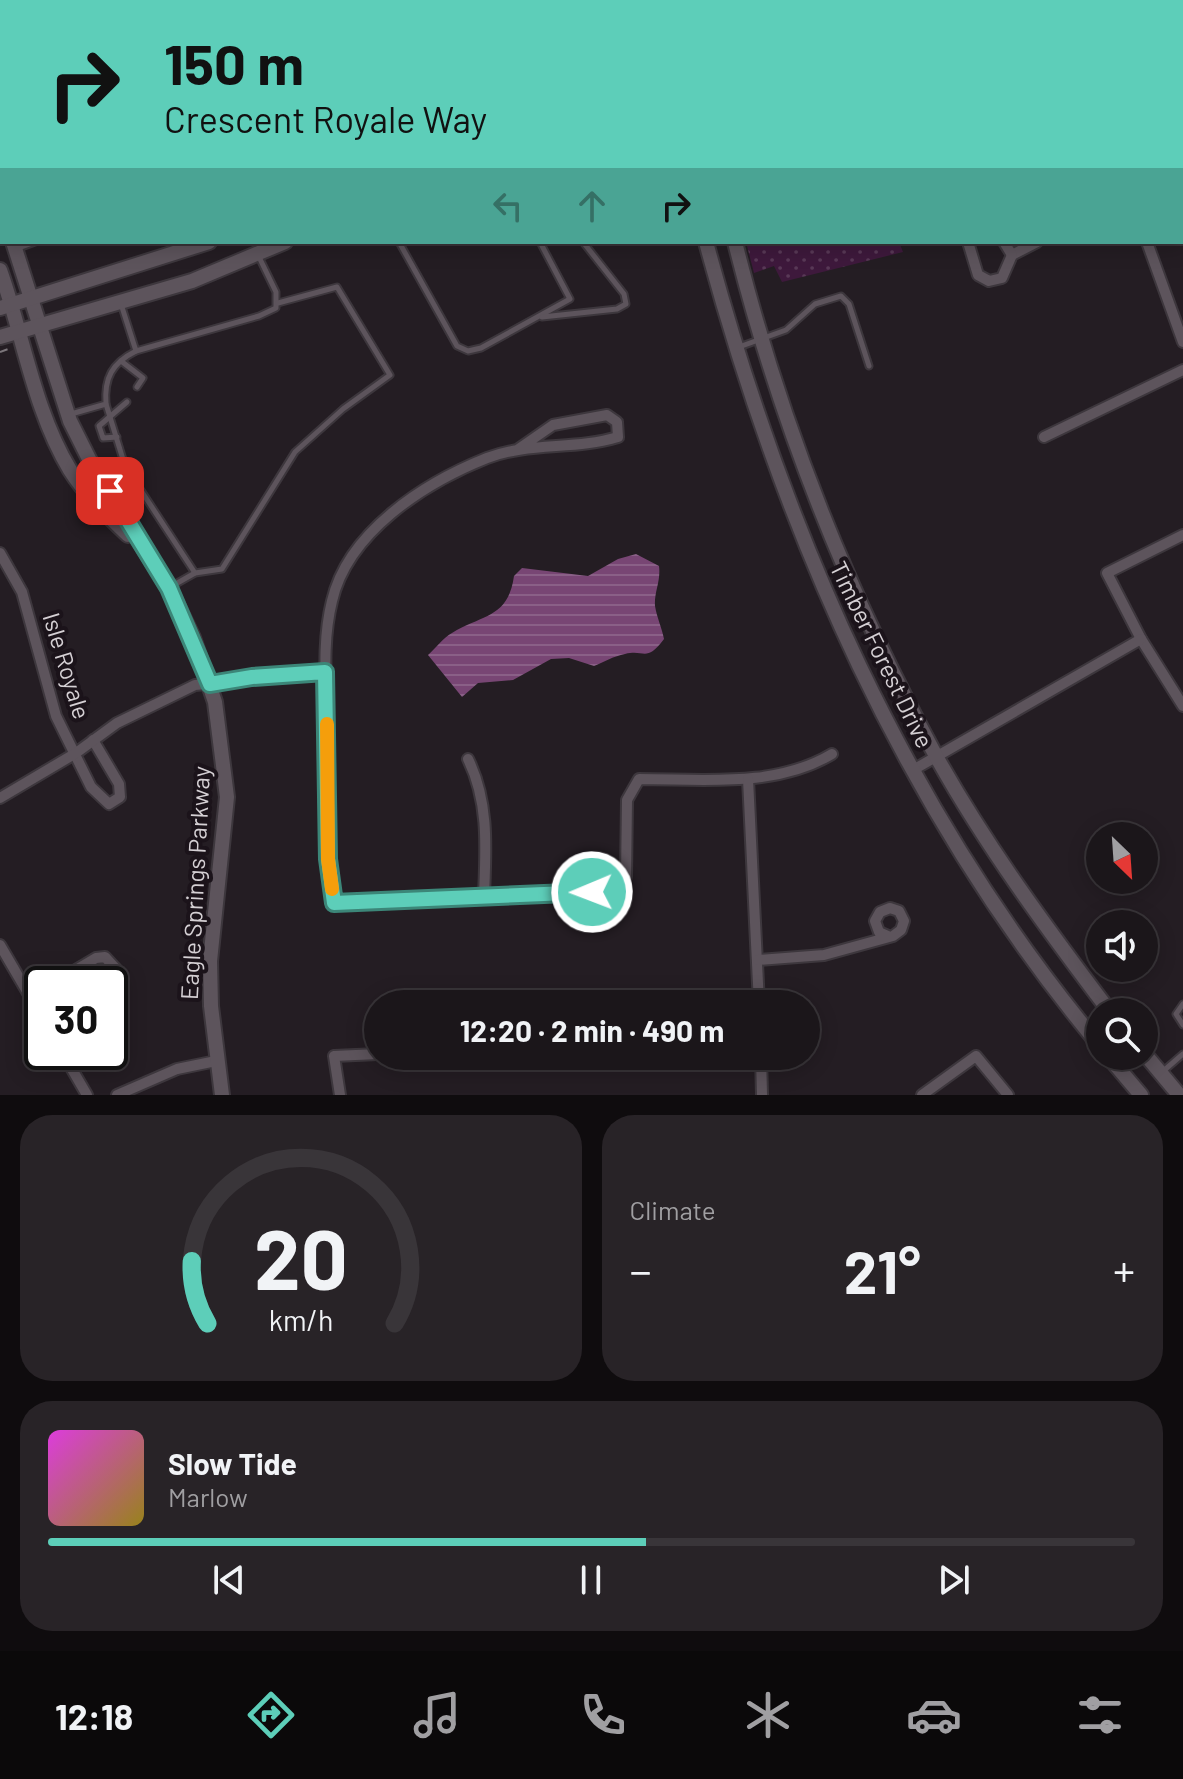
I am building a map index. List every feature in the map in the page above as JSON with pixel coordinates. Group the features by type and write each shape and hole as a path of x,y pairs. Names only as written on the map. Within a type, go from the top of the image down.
{"main road":[{"path":"6,306 203,244"},
{"path":"0,337 192,281 255,248 275,244"},
{"name":"Timber Forest Drive","path":"707,244 734,348 763,439 830,606 913,770 1001,910 1086,1027"},
{"name":"Timber Forest Drive","path":"736,244 761,341 790,430 857,594 936,756 1017,883 1100,998"},
{"name":"Eagle Springs Parkway","path":"14,246 68,416 96,473 169,588 210,684 220,728 227,797 210,961 216,1061 222,1095"},
{"name":"Eagle Springs Parkway","path":"0,270 6,306 21,330 43,406 70,470 108,516 141,548"},
{"path":"830,606 857,594"},
{"path":"1120,1070 1141,1095"},
{"path":"1158,1070 1179,1095"}],"street":[{"path":"969,244 982,279 1002,278 1012,255 1033,244"},
{"path":"1005,244 1012,255"},
{"path":"1148,244 1183,342"},
{"path":"1044,437 1183,370"},
{"path":"517,450 553,425 607,415 617,422 618,437 593,445 517,450 485,459 431,488 377,526 346,565 332,600 325,672 328,859 334,903 600,892 615,888 626,877 627,800 639,779 748,779 793,773 832,754"},
{"path":"1183,535 1107,573 1141,639 1183,706"},
{"name":"Isle Royale","path":"0,553 22,592 56,716 91,787 109,804 120,797 119,784 93,740"},
{"path":"913,770 1141,639"},
{"path":"0,798 76,753 117,723 182,691 252,677 325,672"},
{"path":"468,759 478,780 485,816 484,895"},
{"path":"748,779 759,990"},
{"path":"758,960 824,955 888,936"},
{"path":"0,945 24,987"},
{"path":"82,966 96,958 105,957 113,966"},
{"path":"340,1095 334,1056 364,1055"},
{"path":"922,1095 976,1056 1008,1095"},
{"path":"117,1095 177,1069 216,1061"},
{"path":"72,1070 87,1095"},
{"path":"761,1070 762,1095"}],"lane":[{"path":"400,244 457,346 468,351 481,348 570,299 541,244"},
{"path":"537,317 617,309 626,304 624,294 585,244"},
{"path":"255,248 278,303"},
{"path":"169,588 195,573 222,569 295,452 343,409 390,375 337,287 278,303 270,312 259,316 136,351 121,361 106,381 106,404 125,466 195,573"},
{"path":"734,348 786,330 815,304 841,296 849,304 869,366"},
{"path":"120,302 136,351"},
{"path":"121,361 143,378 137,387"},
{"path":"117,437 107,440 99,431 101,422 127,402"},
{"path":"68,416 106,404"},
{"path":"1183,1004 1176,1014 1183,1025"},
{"path":"1161,1074 1183,1054"}],"green space":[{"path":"747,244 900,244 903,252 782,282 774,266 754,273"}],"shaded area":[{"path":"636,554 659,566 655,606 664,639 649,653 621,655 594,666 569,658 551,659 513,680 478,683 462,697 428,655 449,635 500,607 511,590 514,576 522,568 588,576 618,559"}],"slow traffic":[{"path":"327,724 328,859 332,889"}],"route":[{"path":"110,491 141,548 169,588 193,638 210,684 252,677 325,672 328,867 334,903 592,892"}]}
